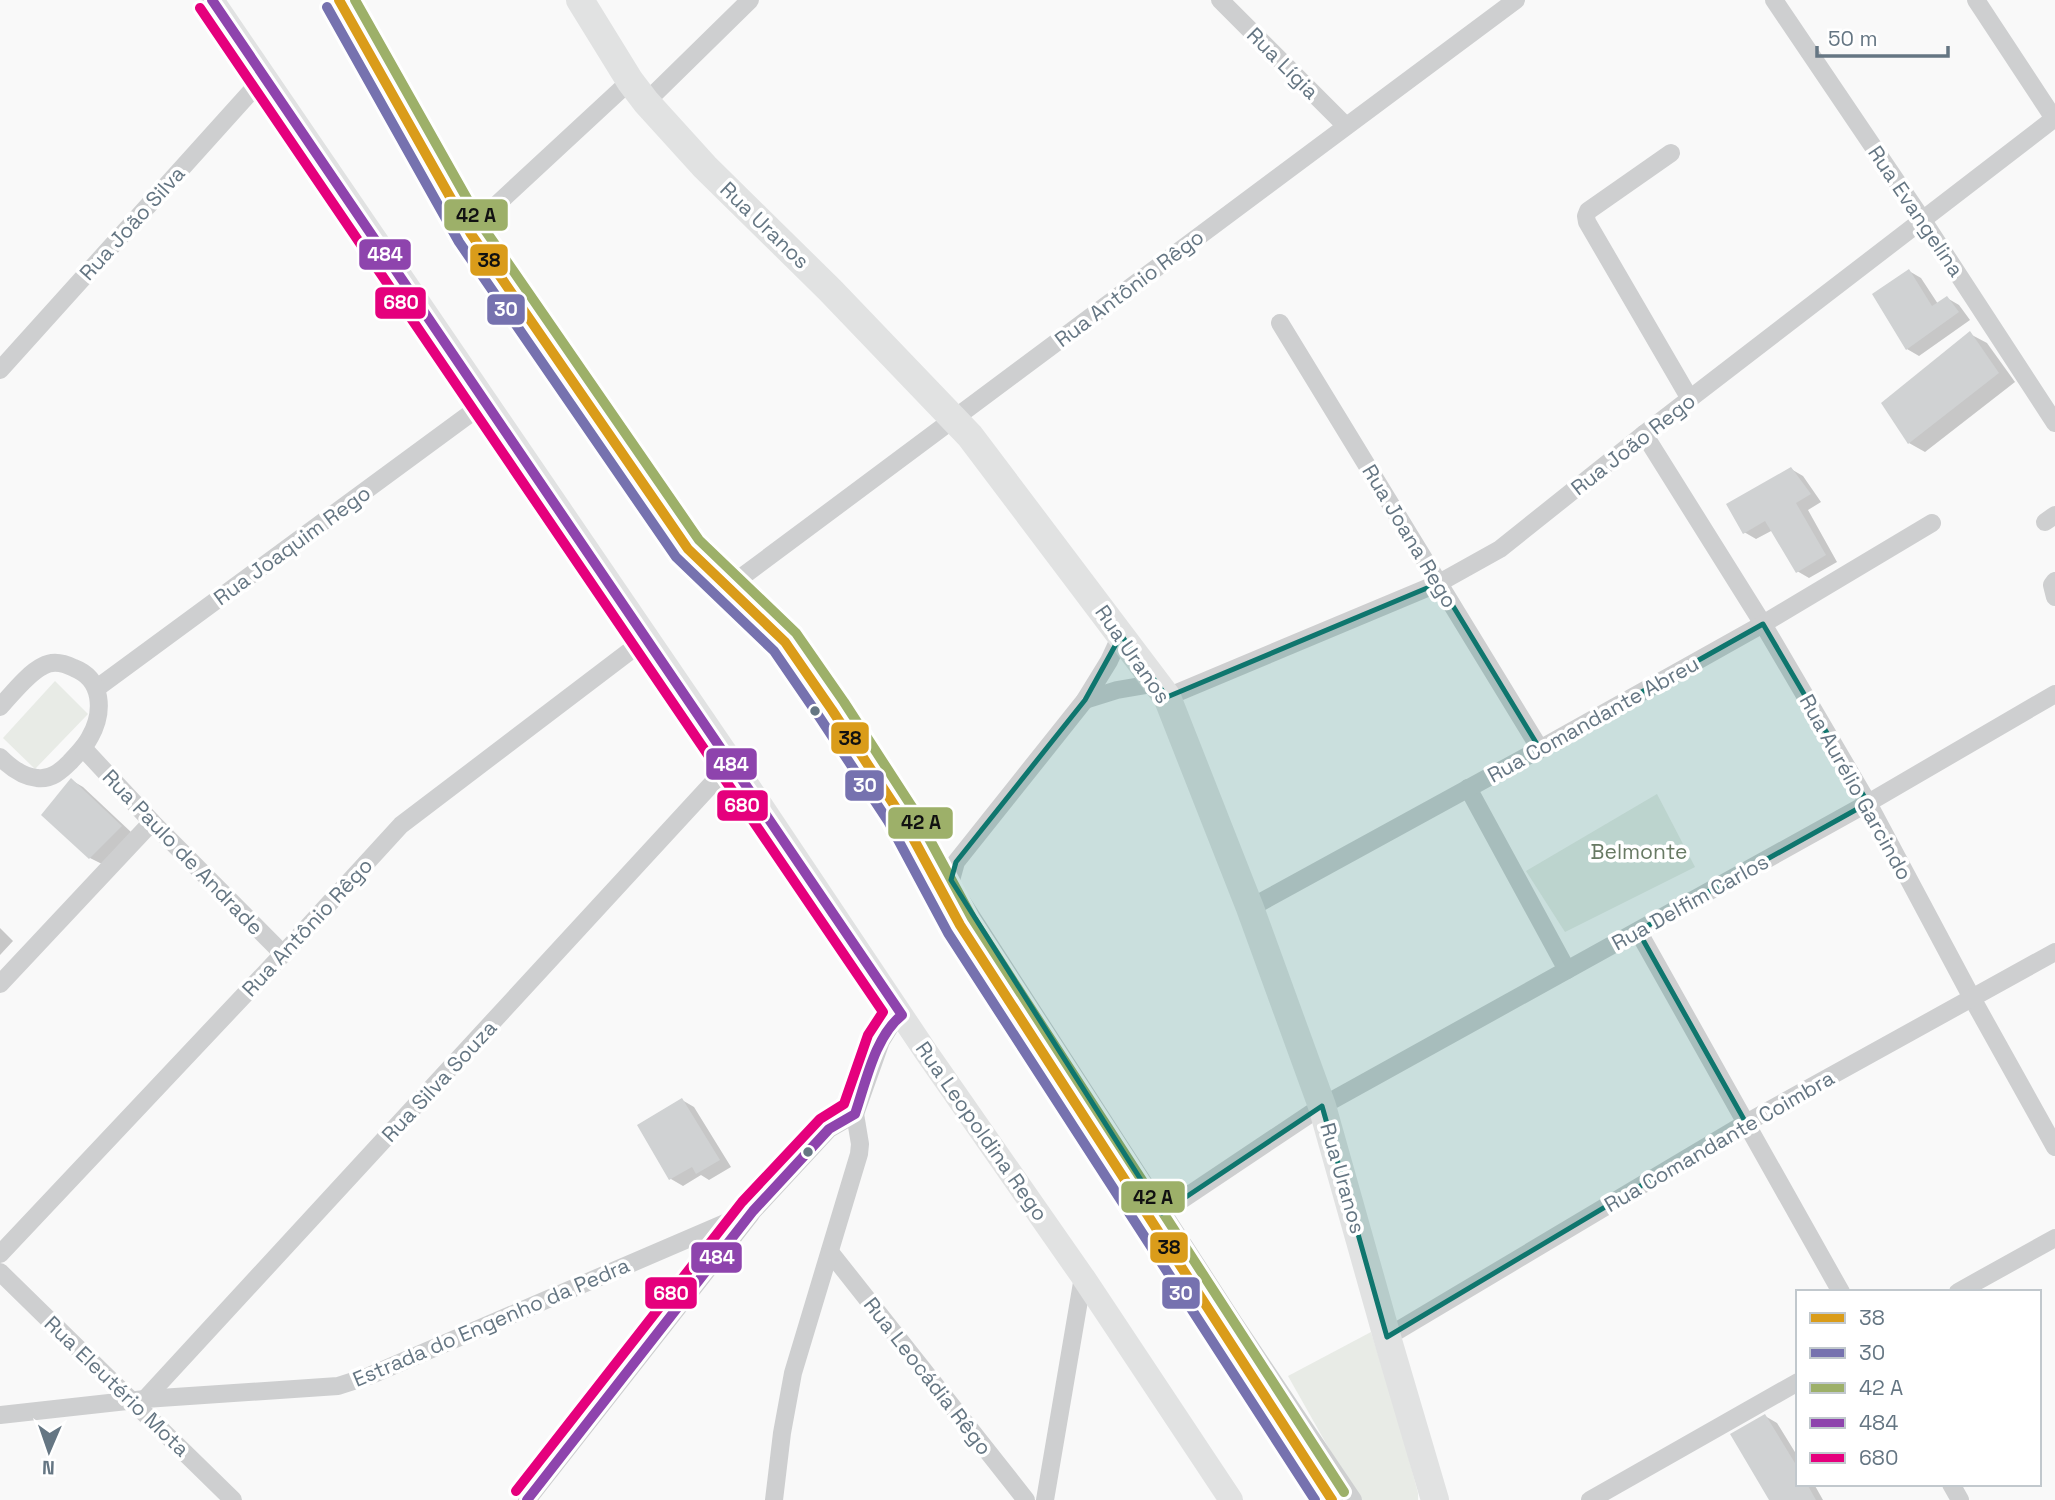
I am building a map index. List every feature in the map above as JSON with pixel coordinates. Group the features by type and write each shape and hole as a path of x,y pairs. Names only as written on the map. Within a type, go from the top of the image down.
{"main road":[{"name":"Rua Leopoldina Rego","path":"212,0 1083,1277 1231,1500"},
{"name":"Rua Uranos","path":"580,0 638,91 705,167 831,290 954,418 1162,690 1250,908 1322,1106 1432,1495"}],"street":[{"path":"480,220 750,0"},
{"name":"Rua Lígia","path":"1220,0 1346,126"},
{"name":"Rua Antônio Rêgo","path":"743,576 1516,0"},
{"name":"Rua Evangelina","path":"1774,0 2055,423"},
{"path":"1976,0 2055,119"},
{"name":"Rua João Silva","path":"0,370 264,77"},
{"name":"Rua João Rego","path":"1085,700 1117,690 1162,690 1439,583 1476,564 1500,549 1644,434 2055,119"},
{"path":"1671,153 1588,211 1586,216 1690,400"},
{"name":"Rua Joana Rego","path":"1280,323 1540,749"},
{"name":"Rua Joaquim Rego","path":"97,688 486,402"},
{"name":"Rua Aurélio Garcindo","path":"1644,434 1763,624 1868,803 2055,1147"},
{"name":"Rua Comandante Abreu","path":"1250,908 1763,624 1932,523"},
{"path":"2055,581 2052,585 2055,597"},
{"path":"1121,635 1085,700 956,862 951,880 954,891 1162,1213 1353,1500"},
{"name":"Rua Antônio Rêgo","path":"0,1254 401,825 647,638"},
{"path":"0,707 41,666 54,662 82,671 97,688 99,700 91,736 59,773 38,778 24,775 0,757"},
{"name":"Rua Delfim Carlos","path":"1162,1213 1322,1106 1868,803 2055,694"},
{"name":"Rua Paulo de Andrade","path":"83,748 283,954"},
{"name":"Rua Silva Souza","path":"139,1400 732,762"},
{"path":"1468,788 1567,970"},
{"path":"0,984 152,822"},
{"path":"1638,931 1840,1290"},
{"name":"Rua Comandante Coimbra","path":"1387,1337 1746,1123 2055,953"},
{"path":"775,1500 782,1433 793,1373 859,1154 855,1114 881,1041 892,1023 902,1015"},
{"name":"Estrada do Engenho da Pedra","path":"0,1415 139,1400 338,1386 369,1377 753,1211 829,1129 855,1114"},
{"path":"527,1500 753,1211"},
{"path":"1962,1290 2055,1238"},
{"name":"Rua Leocádia Rêgo","path":"830,1252 1027,1500"},
{"name":"Rua Eleutério Mota","path":"0,1272 139,1400 233,1500"},
{"path":"1045,1500 1083,1277"},
{"path":"1590,1500 1796,1383"}],"highlighted area":[{"path":"1439,583 1540,749 1763,624 1868,803 1638,931 1746,1123 1387,1337 1322,1106 1162,1213 951,880 956,862 1085,700 1121,635 1167,697"}],"green space":[{"path":"55,681 88,714 35,769 3,738"},
{"name":"Belmonte","path":"1657,794 1695,867 1565,932 1526,871"},
{"path":"1371,1332 1399,1422 1418,1500 1358,1500 1288,1376"}],"building":[{"path":"1909,269 1932,306 1947,296 1959,312 1906,350 1872,294"},
{"path":"1970,331 1999,373 1908,444 1881,403"},
{"path":"1791,467 1811,494 1796,503 1826,555 1796,573 1765,521 1743,534 1726,504"},
{"path":"71,778 122,826 89,859 41,815"},
{"path":"682,1098 720,1160 696,1174 692,1167 669,1180 637,1125"},
{"path":"1765,1414 1796,1465 1796,1486 1808,1486 1816,1500 1769,1500 1730,1434"}],"transit line":[{"name":"484","path":"212,0 902,1015 878,1047 855,1114 829,1129 753,1211 527,1500"},
{"name":"38","path":"339,0 471,234 688,549 785,642 832,710 900,814 960,925 1332,1500"},
{"path":"355,0 483,227 699,540 796,633 844,702 912,807 972,918 1344,1492"},
{"name":"30","path":"327,7 459,242 676,557 774,651 820,718 888,821 948,933 1315,1500"},
{"name":"680","path":"200,8 883,1012 868,1035 844,1104 820,1119 742,1202 516,1491"}]}
